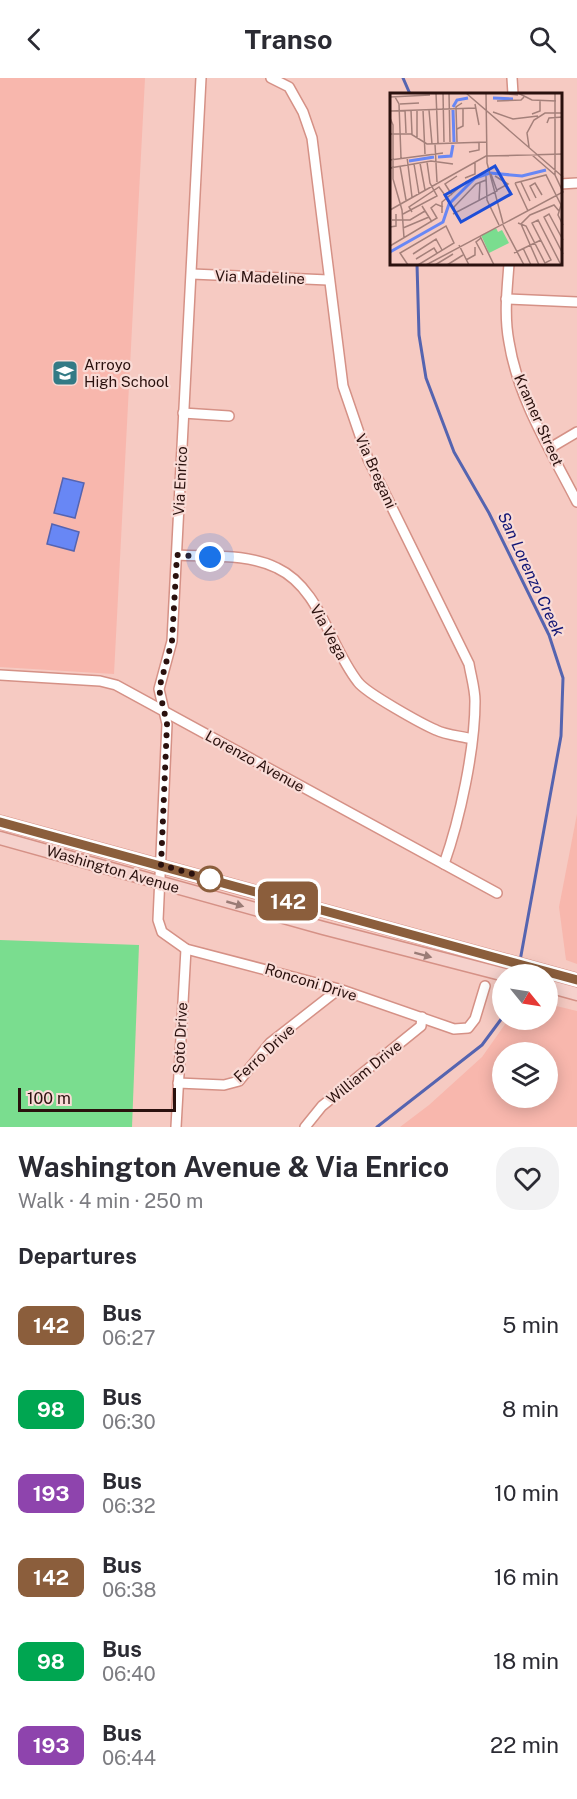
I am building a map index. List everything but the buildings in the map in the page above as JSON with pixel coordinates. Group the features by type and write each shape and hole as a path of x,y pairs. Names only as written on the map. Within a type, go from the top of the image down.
{"main road":[{"name":"Washington Avenue","path":"0,822 577,980"},
{"name":"Washington Avenue","path":"0,838 312,925 492,972"},
{"path":"558,989 577,994"}],"street":[{"name":"Via Enrico","path":"159,881 167,724 159,689 172,641 201,78"},
{"name":"Via Bregani","path":"271,78 289,87 303,112 312,138 343,386 368,459 469,664 475,699 472,739 454,835 444,864"},
{"path":"512,78 513,93"},
{"path":"562,184 577,183"},
{"name":"Kramer Street","path":"509,266 506,299 509,342 522,390 577,502"},
{"name":"Via Madeline","path":"192,274 328,280"},
{"path":"506,299 577,302"},
{"path":"183,413 229,416"},
{"path":"550,448 577,432"},
{"name":"Via Vega","path":"177,555 254,559 278,568 298,582 315,604 324,626 359,684 438,732 472,739"},
{"name":"Lorenzo Avenue","path":"0,675 100,681 116,685 497,893"},
{"name":"Ronconi Drive","path":"159,881 158,920 161,931 186,949 339,989 422,1017 440,1026 468,1028 475,1019 485,986"},
{"name":"Soto Drive","path":"176,1127 186,949"},
{"name":"Ferro Drive","path":"178,1083 224,1085 239,1081 270,1043 339,989"},
{"name":"William Drive","path":"304,1127 322,1106 421,1026 422,1017"}],"shaded area":[{"name":"Arroyo High School","path":"0,78 145,78 114,674 0,667"},
{"path":"577,814 577,964 566,960 559,907"},
{"path":"558,1006 577,1011 577,1127 400,1127 429,1105 482,1057 492,1043 492,1108 558,1108 558,1042 493,1042 501,1030 558,1030"}],"green space":[{"path":"0,940 139,945 132,1127 0,1127"}],"water":[{"path":"63,478 84,483 75,518 54,513"},
{"path":"52,524 79,532 74,551 47,544"}],"waterway":[{"name":"San Lorenzo Creek","path":"403,78 410,93"},
{"name":"San Lorenzo Creek","path":"417,266 419,335 426,378 454,452 489,513 549,635 563,678 561,736 520,961"},
{"name":"San Lorenzo Creek","path":"377,1127 482,1045 493,1030"}],"bus line":[{"name":"142","path":"0,822 577,980"}],"place":[{"name":"Arroyo High School","path":"65,373"}],"route":[{"path":"210,557 177,555 172,641 159,689 167,724 161,865 210,879"}]}
